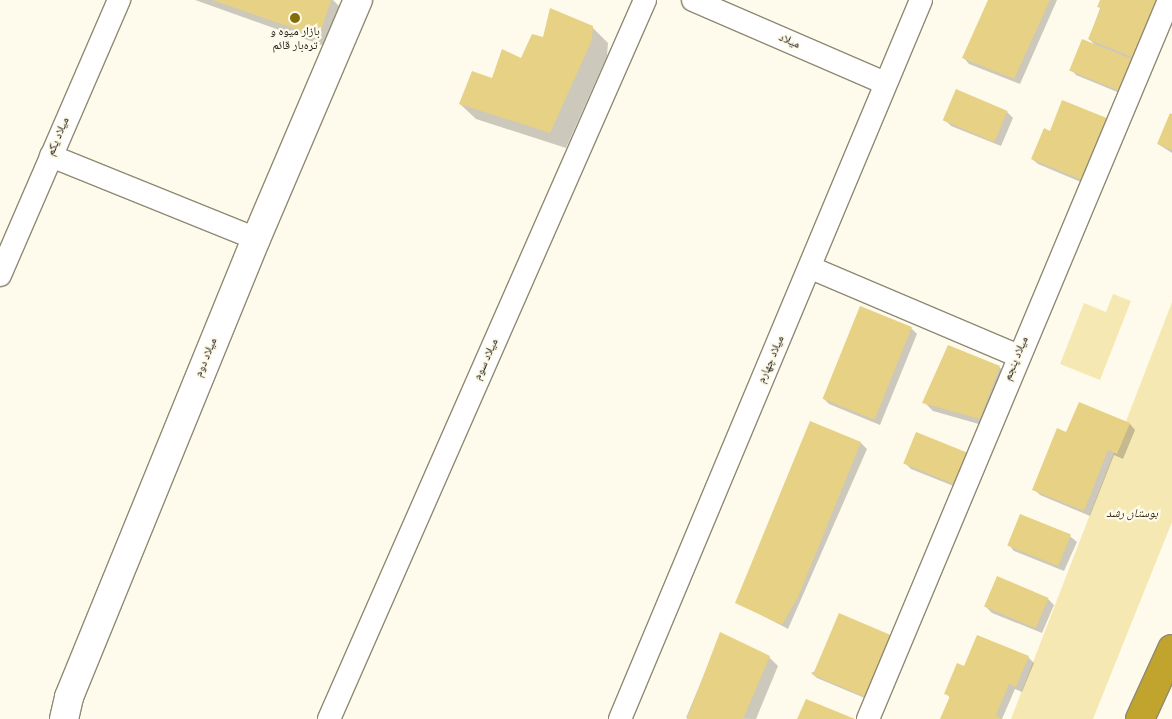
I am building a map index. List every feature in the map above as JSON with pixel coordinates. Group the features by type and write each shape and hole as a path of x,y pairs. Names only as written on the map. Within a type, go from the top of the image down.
{"highway":[{"path":"1140,719 1172,649"}],"street":[{"name":"میلاد یکم","path":"0,274 119,0"},
{"name":"میلاد دوم","path":"64,719 69,697 256,238 358,0"},
{"name":"میلاد سوم","path":"329,719 645,0"},
{"name":"میلاد","path":"693,0 885,83"},
{"name":"میلاد چهارم","path":"620,719 811,268 885,83 921,0"},
{"name":"میلاد پنجم","path":"868,719 1018,356 1169,0"},
{"path":"51,156 256,238"},
{"path":"811,268 1018,356"}],"green space":[{"path":"1113,294 1131,301 1100,380 1060,364 1084,303 1106,312"},
{"name":"بوستان رشد","path":"1172,302 1172,522 1093,719 1011,719"}],"building":[{"name":"بازار میوه و تره‌بار قائم","path":"212,0 331,0 319,37"},
{"path":"988,0 1050,0 1014,79 962,58"},
{"path":"1100,0 1160,0 1139,60 1088,39 1101,8 1097,7"},
{"path":"550,8 593,26 592,40 550,133 459,104 472,71 492,78 502,49 521,58 532,34 543,37"},
{"path":"1082,39 1133,60 1120,91 1069,71"},
{"path":"956,89 1008,111 994,142 943,120"},
{"path":"1062,100 1114,121 1082,180 1031,159 1044,128 1050,131"},
{"path":"1170,113 1172,114 1172,150 1157,144"},
{"path":"860,306 912,327 874,420 823,399"},
{"path":"948,345 1000,366 980,419 922,403"},
{"path":"1079,402 1130,423 1117,454 1108,450 1084,511 1032,490 1057,428 1066,432"},
{"path":"810,421 861,442 798,597 782,625 735,603"},
{"path":"916,432 967,453 954,484 903,464"},
{"path":"1020,514 1071,535 1058,566 1007,546"},
{"path":"997,576 1049,598 1036,628 984,606"},
{"path":"839,613 891,635 864,697 813,675"},
{"path":"720,632 770,656 743,719 687,719"},
{"path":"977,635 1029,656 1016,687 1009,684 996,715 1001,719 940,719 950,696 944,694 957,663 964,666"},
{"path":"806,699 855,719 797,719"}],"place":[{"name":"بازار میوه و تره‌بار قائم","path":"295,18"}]}
